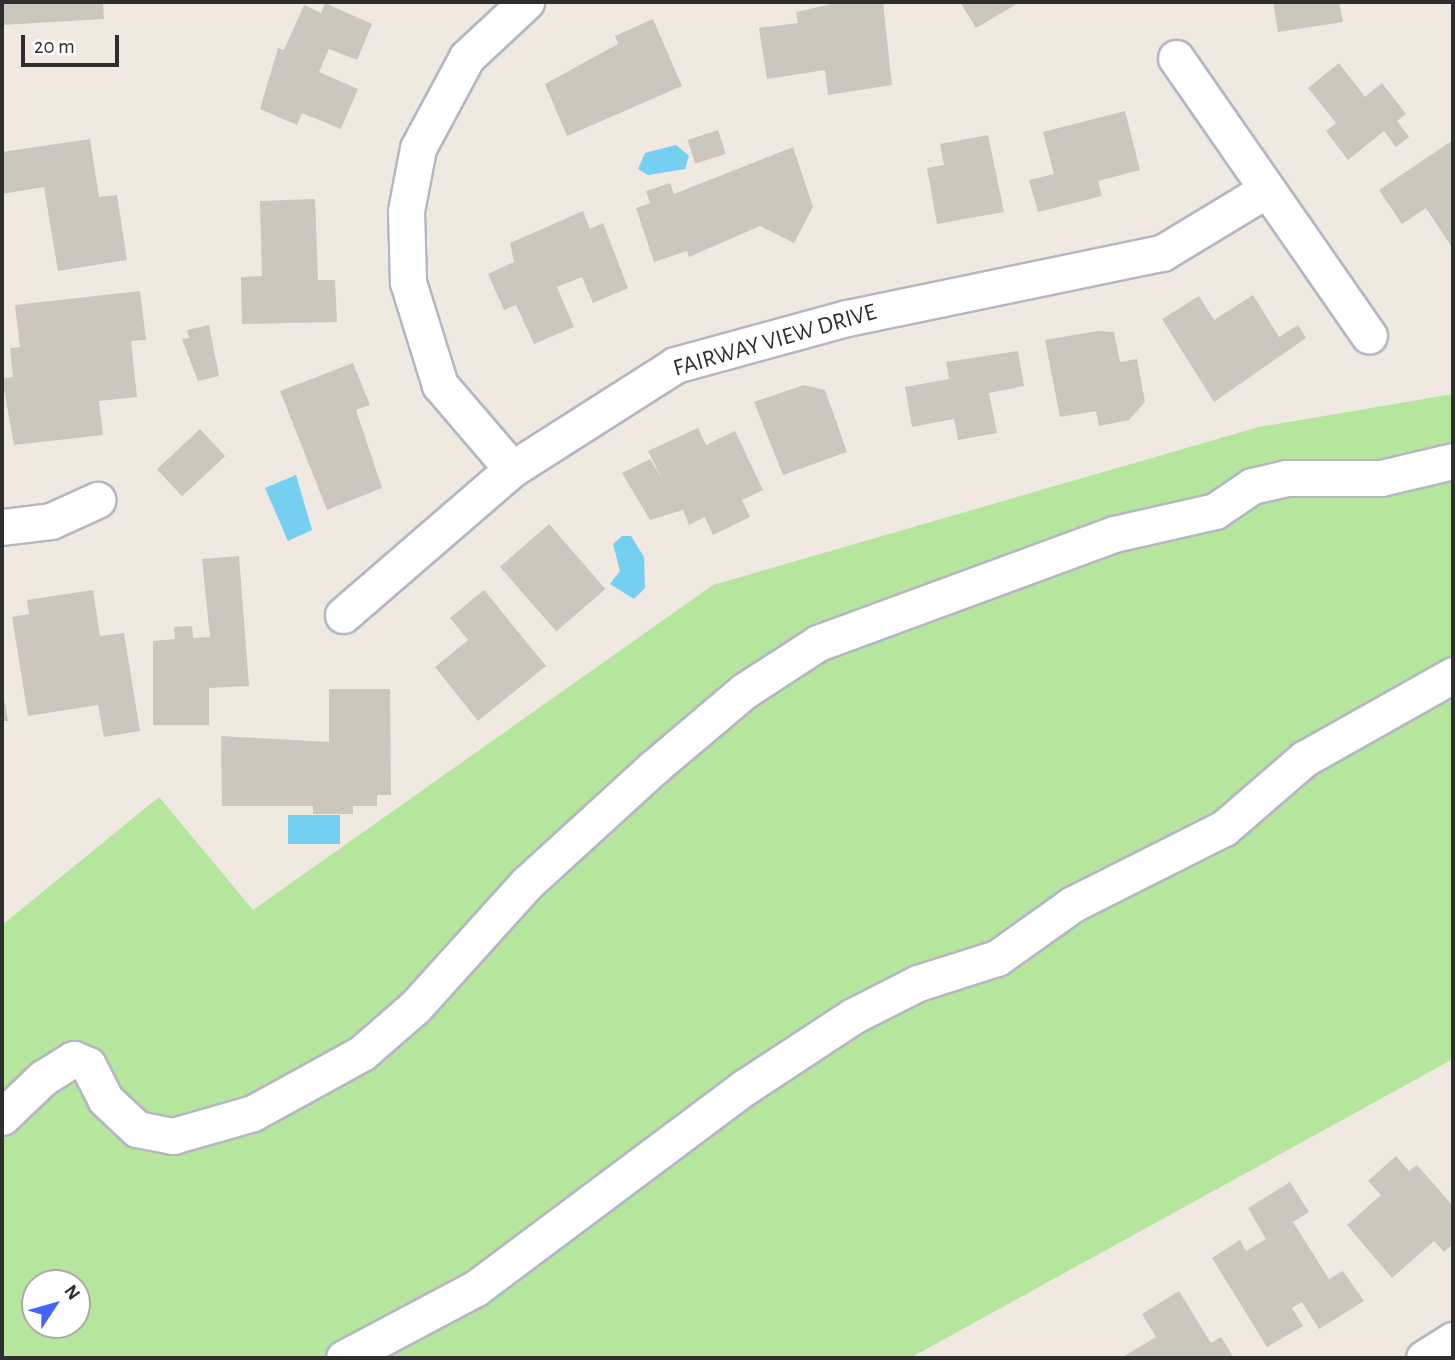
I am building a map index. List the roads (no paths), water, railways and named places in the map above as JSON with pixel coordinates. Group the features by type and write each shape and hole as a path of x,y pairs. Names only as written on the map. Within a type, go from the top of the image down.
{"street":[{"path":"512,469 440,385 408,282 406,211 418,148 467,57 526,2"},
{"path":"1176,58 1369,337"},
{"name":"FAIRWAY VIEW DRIVE","path":"343,615 512,469 675,365 847,318 1162,253 1266,190"},
{"path":"2,1117 43,1077 74,1059 88,1065 105,1099 137,1129 173,1136 253,1113 362,1053 415,1007 527,883 643,776 744,691 818,643 1114,534 1215,511 1252,486 1286,478 1381,478 1453,461"},
{"path":"2,527 51,521 97,499"},
{"path":"344,1358 476,1288 745,1087 853,1016 918,983 997,958 1073,904 1224,828 1304,759 1453,675"},
{"path":"1424,1358 1453,1340"}],"water":[{"path":"676,145 689,156 685,169 648,175 638,169 645,153"},
{"path":"296,475 312,530 288,541 265,488"},
{"path":"622,536 631,536 644,557 645,588 634,599 610,584 620,571 613,544"},
{"path":"288,815 340,815 340,844 288,844"}]}
